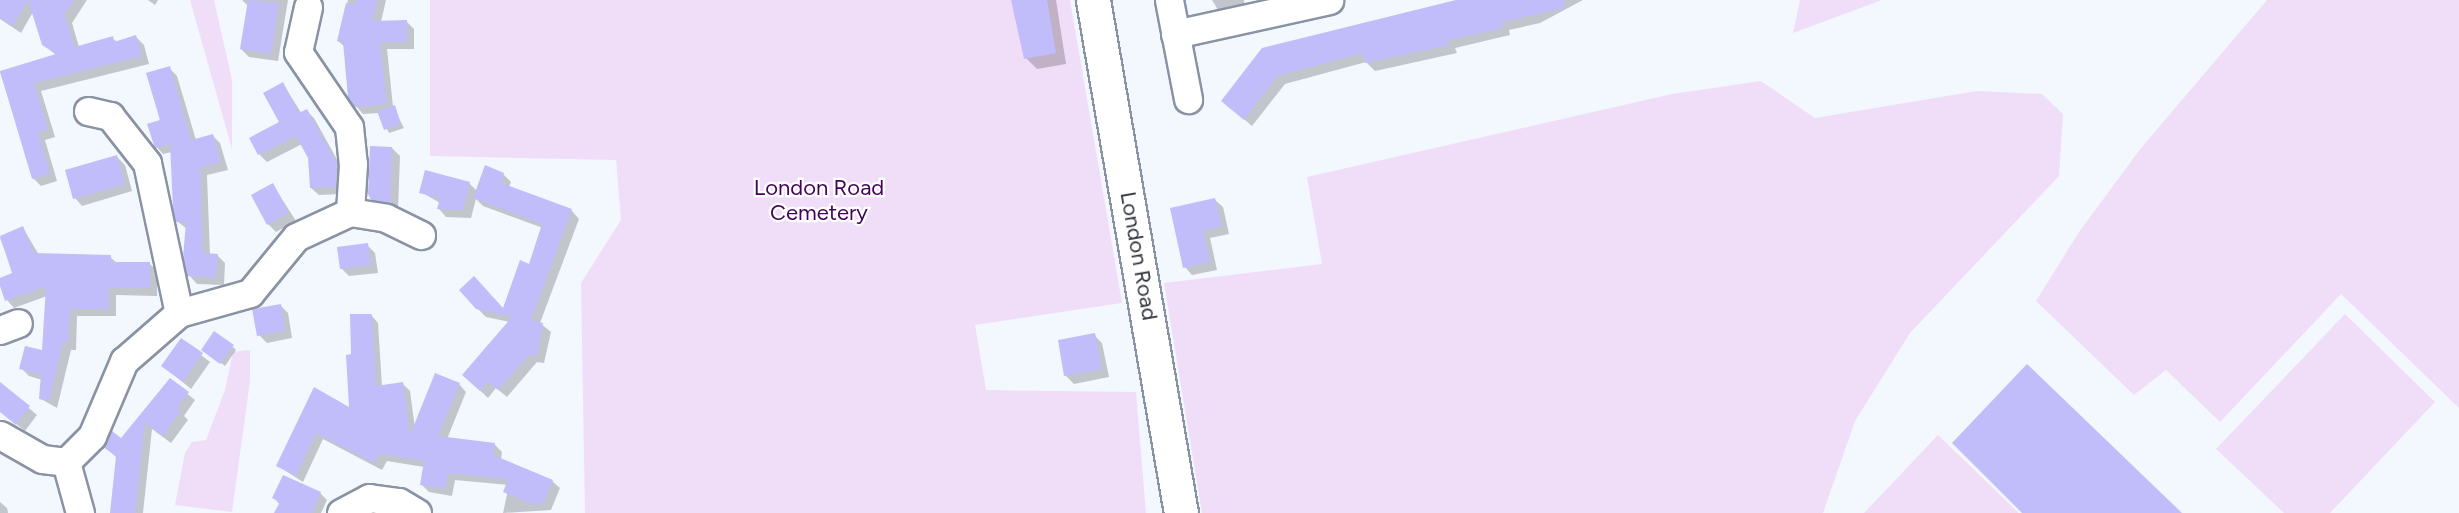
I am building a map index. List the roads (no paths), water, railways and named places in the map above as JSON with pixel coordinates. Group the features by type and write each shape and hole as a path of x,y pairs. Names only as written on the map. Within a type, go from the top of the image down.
{"street":[{"name":"London Road","path":"1093,0 1181,513"},
{"path":"1168,0 1188,99"},
{"path":"1175,34 1329,0"},
{"path":"308,7 298,52 349,127 353,164 350,212"},
{"path":"88,111 110,116 147,163 179,313"},
{"path":"66,462 92,436 124,361 179,313 250,293 296,237 350,212 386,218 421,235"},
{"path":"0,435 42,459 66,462"},
{"path":"66,462 80,513"},
{"path":"341,513 369,498 399,502 417,513"}],"park label":[{"name":"London Road Cemetery","path":"819,200"}]}
